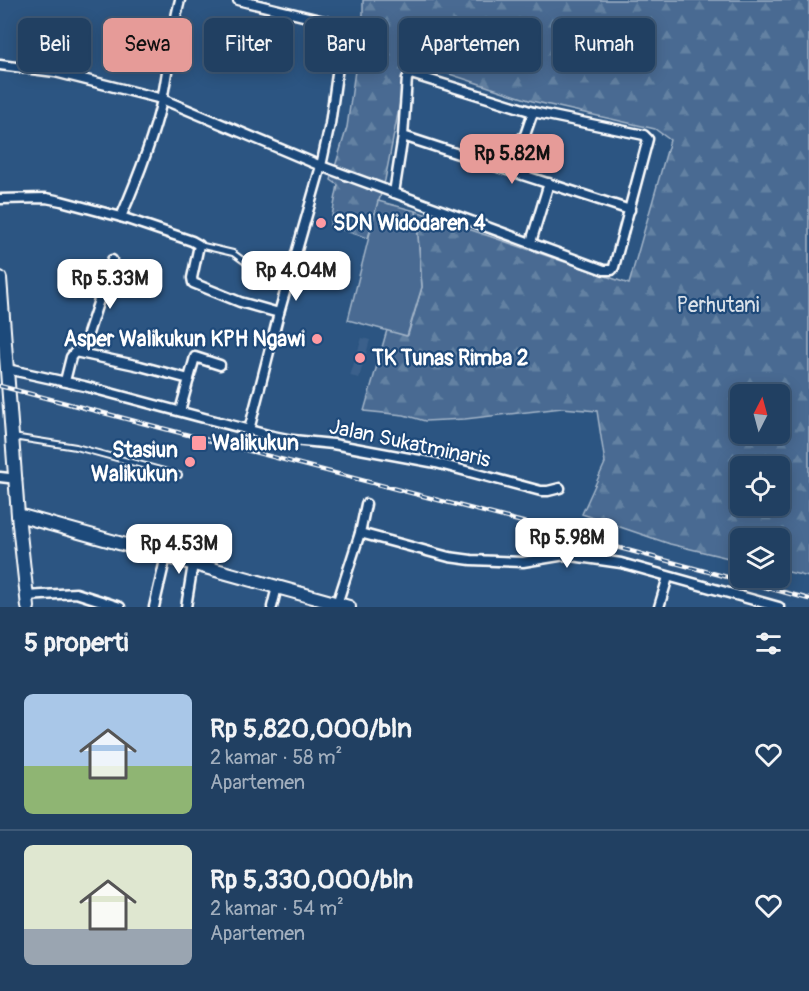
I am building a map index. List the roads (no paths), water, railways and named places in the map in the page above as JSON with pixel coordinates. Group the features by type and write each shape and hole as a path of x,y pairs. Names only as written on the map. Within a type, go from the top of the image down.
{"main road":[{"path":"0,278 5,406 12,437 17,479 18,515 27,602"},
{"path":"18,515 343,605"}],"street":[{"path":"121,217 133,190 162,99 180,0"},
{"path":"239,0 336,24 343,31 330,124 321,166 249,430"},
{"path":"0,65 55,72 162,99 321,166 393,193 531,242 604,270 612,270 648,143 647,136 533,112 411,74 408,78 403,136 393,193"},
{"path":"506,170 514,145 525,135 533,112"},
{"path":"403,136 630,210"},
{"path":"531,242 549,183"},
{"path":"0,199 46,198 121,217 199,245 193,283 240,302 279,314"},
{"path":"82,352 112,260"},
{"path":"65,381 72,354 82,352 189,379"},
{"path":"180,411 195,357 220,365"},
{"name":"Jalan Sukatminaris","path":"5,362 65,381 293,440 333,444 436,463 541,490 560,488"},
{"path":"0,477 17,479"},
{"path":"343,605 366,504"},
{"path":"360,533 449,557 471,560 523,562 549,557 577,556 621,563 779,607"},
{"path":"154,607 166,556"},
{"path":"186,607 193,564"},
{"path":"659,607 668,577"},
{"path":"272,607 277,587"},
{"path":"27,602 76,593 120,607"}],"lane":[{"path":"199,245 233,253 256,270 289,279"},
{"path":"12,437 25,437 76,447 179,475"}],"railway":[{"path":"0,386 809,599"}],"place":[{"name":"SDN Widodaren 4","path":"321,223"},
{"name":"Asper Walikukun KPH Ngawi","path":"317,339"},
{"name":"TK Tunas Rimba 2","path":"360,358"},
{"name":"Walikukun","path":"199,443"},
{"name":"Stasiun Walikukun","path":"190,462"}],"park label":[{"name":"Perhutani","path":"718,305"}]}
